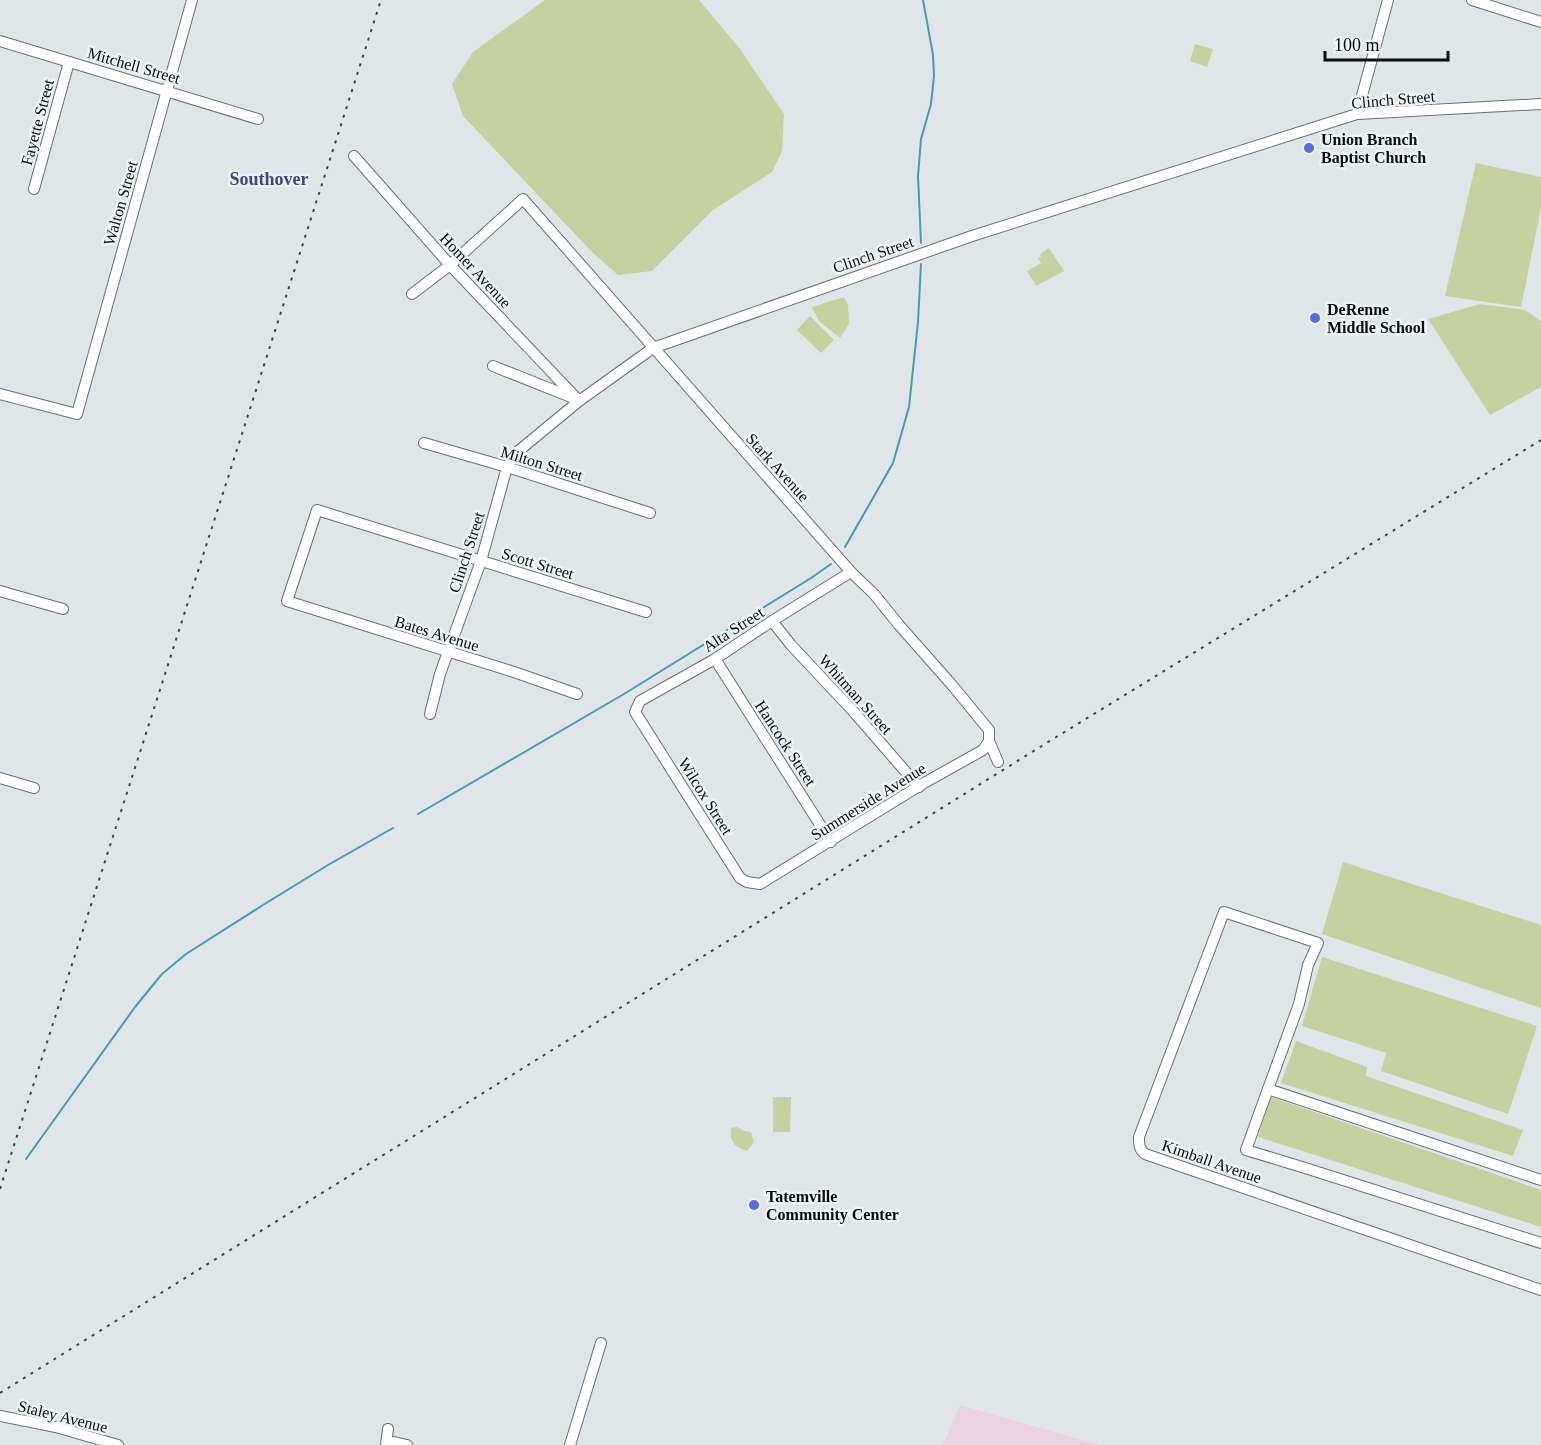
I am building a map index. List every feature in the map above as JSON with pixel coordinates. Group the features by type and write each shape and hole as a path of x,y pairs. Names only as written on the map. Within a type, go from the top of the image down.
{"street":[{"name":"Walton Street","path":"0,394 77,414 192,0"},
{"path":"1357,114 1388,0"},
{"path":"1472,0 1541,22"},
{"name":"Mitchell Street","path":"0,41 258,119"},
{"name":"Fayette Street","path":"34,189 69,62"},
{"name":"Clinch Street","path":"430,714 440,674 481,561 507,467 516,453 579,401 653,348 972,236 1357,114 1541,104"},
{"name":"Homer Avenue","path":"354,156 450,265 579,401"},
{"name":"Stark Avenue","path":"450,265 523,199 952,685 989,730 989,741 998,762"},
{"path":"412,294 450,265"},
{"path":"493,366 579,401"},
{"name":"Milton Street","path":"424,443 650,513"},
{"name":"Scott Street","path":"287,601 317,510 646,612"},
{"name":"Alta Street","path":"635,712 640,701 715,660 851,572"},
{"path":"0,591 63,609"},
{"name":"Bates Avenue","path":"287,601 577,694"},
{"name":"Whitman Street","path":"772,621 919,787"},
{"name":"Hancock Street","path":"715,660 831,842"},
{"name":"Wilcox Street","path":"635,712 740,878 747,882 760,884"},
{"name":"Summerside Avenue","path":"760,884 982,750 989,741"},
{"path":"0,778 34,788"},
{"name":"Kimball Avenue","path":"1268,1089 1299,1004 1308,965 1318,943 1224,912 1139,1137 1140,1151 1541,1290"},
{"path":"1541,1180 1268,1089 1246,1150 1541,1243"},
{"path":"570,1445 601,1343"},
{"name":"Staley Avenue","path":"0,1416 56,1427 118,1445"},
{"path":"388,1429 386,1445 394,1442 407,1445"}],"shaded area":[{"path":"960,1405 1099,1445 943,1445"}],"green space":[{"path":"545,0 699,0 740,49 784,114 782,151 772,172 713,210 652,271 618,275 593,253 463,116 452,84 473,52"},
{"path":"1195,44 1213,49 1207,67 1190,61"},
{"path":"1476,163 1541,177 1541,208 1521,307 1445,296"},
{"path":"1049,248 1064,271 1036,286 1027,271 1041,263 1038,258 1041,257 1040,254"},
{"path":"844,297 848,305 849,324 840,338 819,321 812,307"},
{"path":"1480,304 1525,310 1541,321 1541,387 1490,415 1428,319"},
{"path":"810,316 834,340 821,353 797,330"},
{"path":"1343,862 1541,925 1541,1008 1322,934"},
{"path":"1322,957 1537,1026 1508,1114 1381,1071 1386,1053 1302,1026"},
{"path":"1296,1041 1367,1067 1366,1076 1523,1130 1513,1156 1281,1083"},
{"path":"773,1097 791,1097 790,1132 773,1132"},
{"path":"1271,1097 1541,1190 1541,1227 1258,1137"},
{"path":"737,1127 751,1132 754,1142 747,1151 732,1141 731,1128"}],"waterway":[{"path":"921,243 918,176 921,139 931,104 934,76 933,55 923,0"},
{"path":"845,547 893,463 909,407 918,322 921,264"},
{"path":"418,814 624,694 831,564"},
{"path":"26,1159 135,1007 162,974 186,954 263,905 393,828"}],"railway":[{"path":"0,1189 381,0"},
{"path":"0,1393 1040,747 1541,440"}],"place":[{"name":"Union Branch Baptist Church","path":"1309,148"},
{"name":"DeRenne Middle School","path":"1315,318"},
{"name":"Tatemville Community Center","path":"754,1205"}],"district":[{"name":"Southover","path":"269,179"}]}
